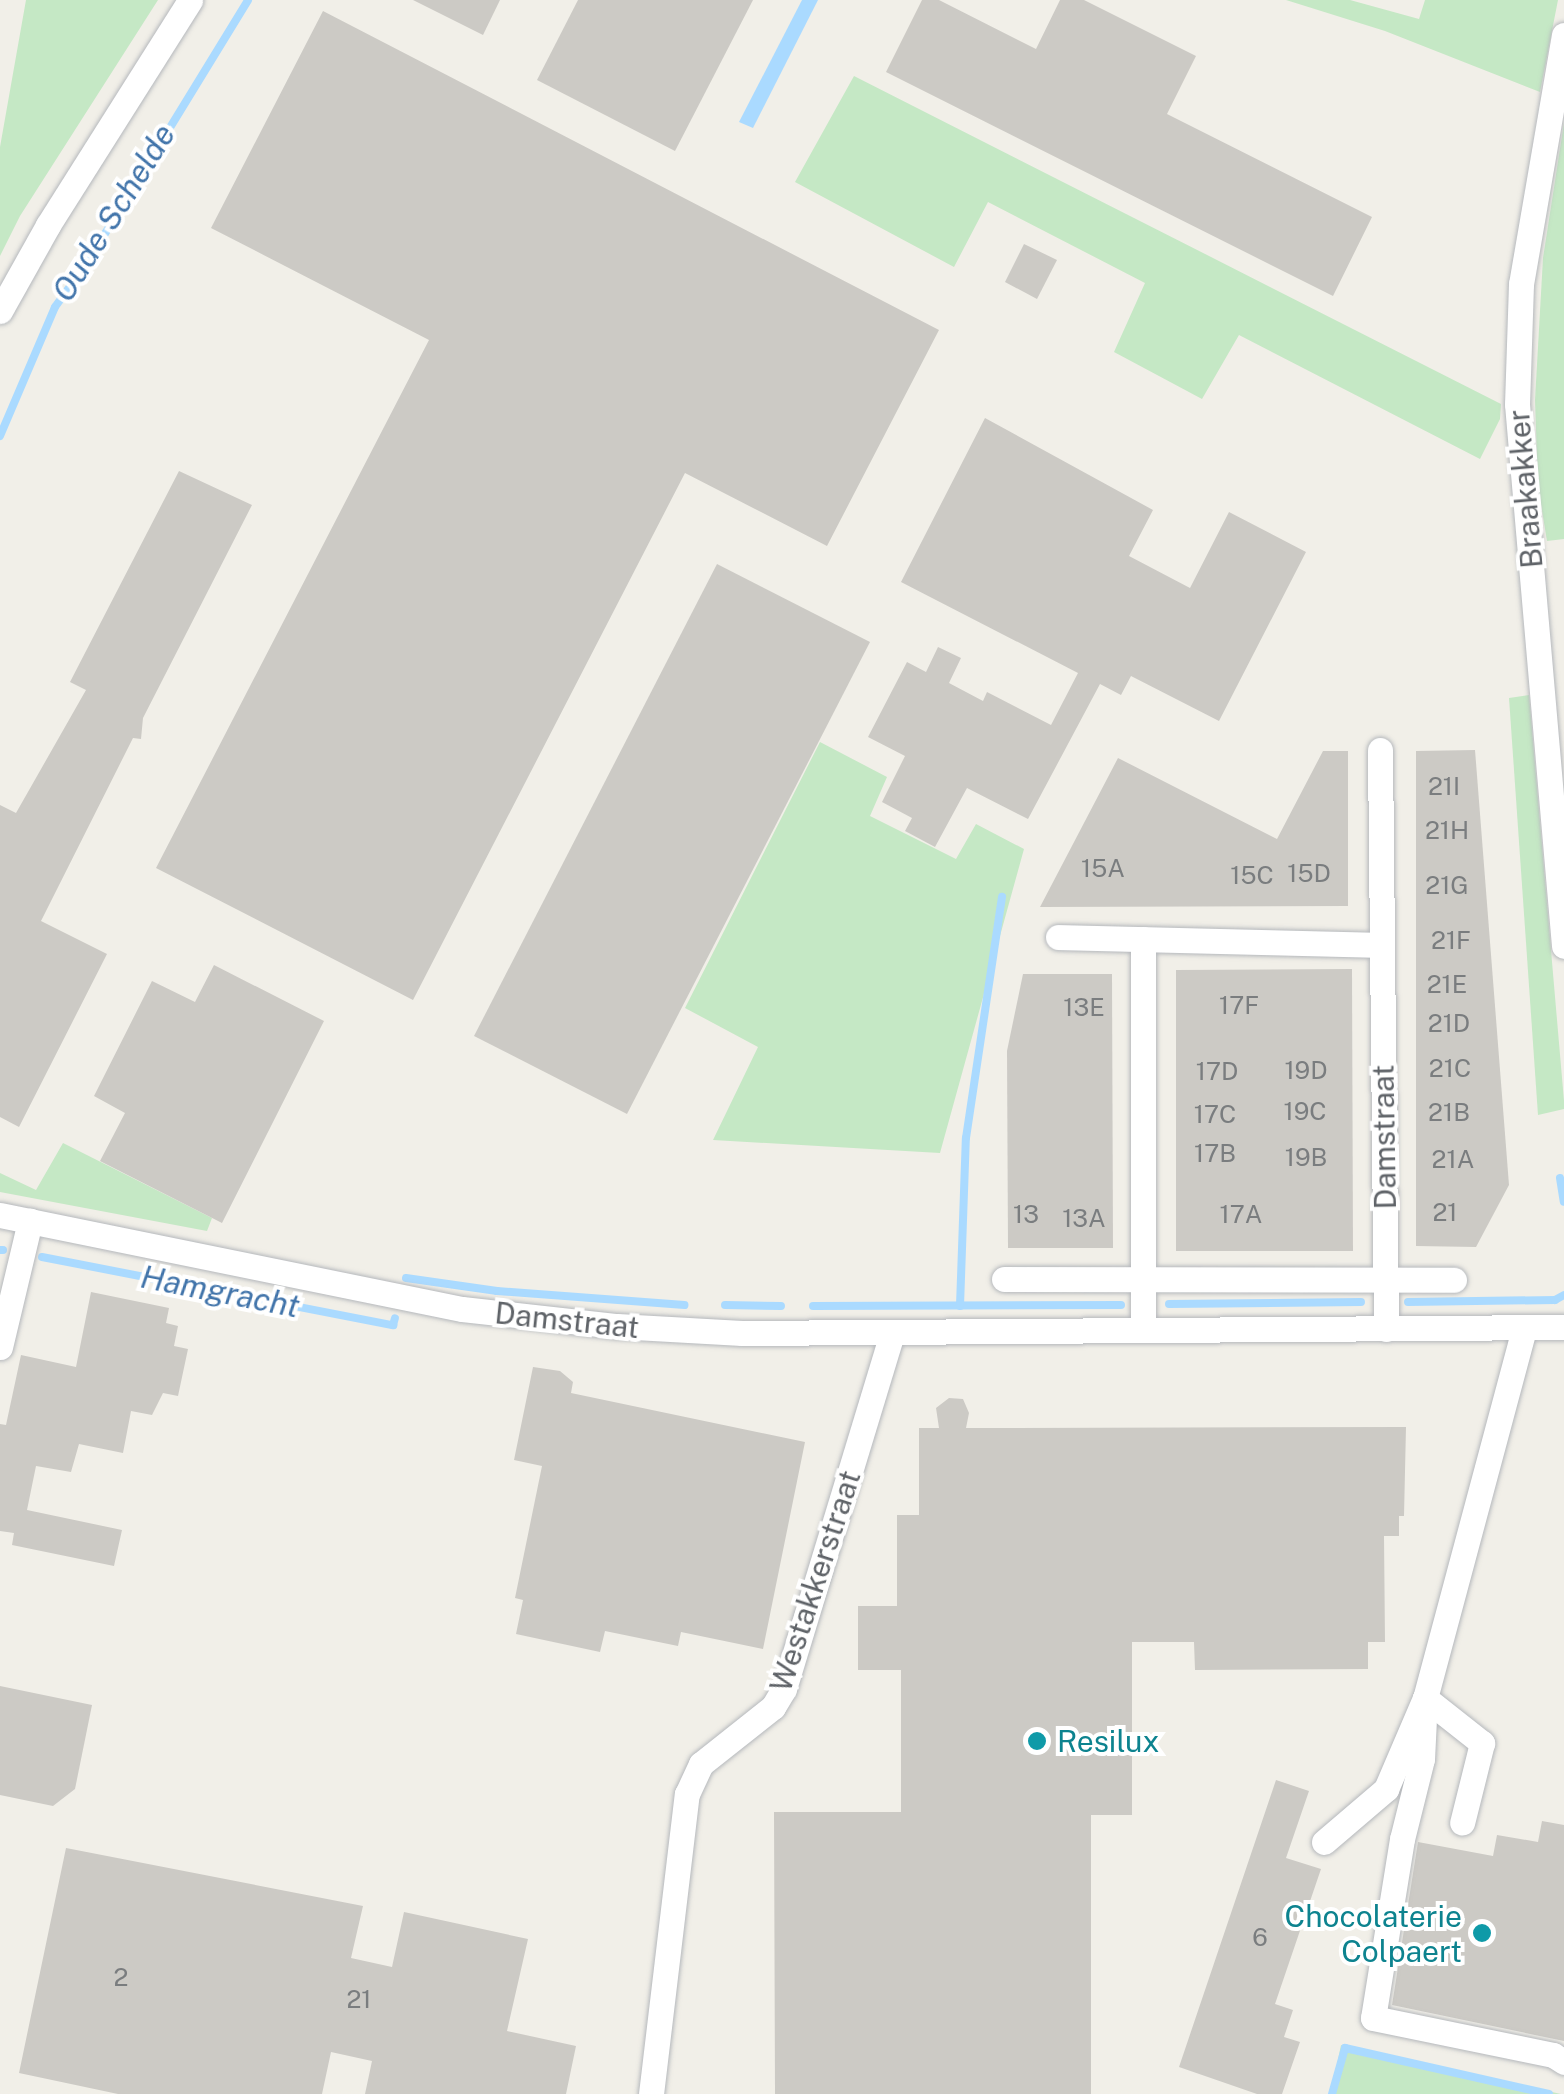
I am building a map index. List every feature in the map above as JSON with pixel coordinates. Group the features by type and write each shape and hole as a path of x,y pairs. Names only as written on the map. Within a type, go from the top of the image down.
{"street":[{"path":"0,312 48,224 190,0"},
{"name":"Braakakker","path":"1564,35 1522,284 1516,404 1564,946"},
{"name":"Damstraat","path":"1380,750 1386,1329"},
{"path":"1058,938 1382,945"},
{"path":"1143,939 1143,1330"},
{"name":"Damstraat","path":"0,1215 462,1309 617,1326 742,1333 1564,1327"},
{"path":"0,1347 30,1221"},
{"path":"1004,1279 1454,1280"},
{"path":"1324,1842 1386,1789 1424,1698 1524,1329"},
{"name":"Westakkerstraat","path":"651,2094 687,1794 701,1764 773,1707 784,1689 892,1333"},
{"path":"1424,1698 1482,1743 1462,1823"},
{"path":"1424,1698 1422,1760 1402,1840 1373,2018 1552,2056 1564,2062"}],"green space":[{"path":"26,0 158,0 20,216 0,256 0,147"},
{"path":"1286,0 1350,0 1419,19 1425,0 1558,0 1540,92 1385,31"},
{"path":"854,76 1501,404 1500,419 1480,459 1239,335 1202,399 1114,352 1145,283 988,202 954,267 795,182"},
{"path":"1564,123 1564,539 1547,541 1538,486 1535,400 1543,258"},
{"path":"1529,695 1564,1101 1564,1109 1538,1115 1509,698"},
{"path":"820,742 887,777 870,816 956,859 976,824 1024,849 940,1153 713,1140 758,1047 685,1008"},
{"path":"63,1143 212,1218 207,1231 0,1192 0,1173 36,1190"},
{"path":"1341,2045 1561,2094 1331,2094"}],"water":[{"path":"802,0 818,0 753,128 739,122"}],"building":[{"path":"413,0 500,0 483,35"},
{"path":"578,0 753,0 675,151 537,80"},
{"path":"922,0 939,0 1036,49 1060,0 1084,0 1196,56 1167,114 1372,217 1333,296 886,72"},
{"path":"323,11 939,330 827,546 685,473 413,1000 156,868 429,340 211,228"},
{"path":"1024,244 1057,260 1037,299 1005,282"},
{"path":"985,418 1153,510 1129,556 1190,588 1229,512 1306,552 1219,721 1131,676 1121,695 1100,684 1028,819 967,788 935,847 905,831 912,818 882,802 905,756 868,737 907,662 926,672 938,647 961,658 949,683 983,701 987,692 1051,725 1078,673 901,582"},
{"path":"179,471 252,505 143,718 141,739 133,738 41,921 107,954 19,1127 0,1117 0,805 16,813 86,690 70,682"},
{"path":"717,564 870,642 627,1114 474,1036"},
{"path":"1475,750 1509,1185 1476,1247 1416,1246 1416,751"},
{"path":"1323,751 1348,751 1348,906 1040,907 1118,758 1277,839"},
{"path":"214,965 324,1021 222,1223 100,1161 125,1113 94,1096 152,981 195,1002"},
{"path":"1352,969 1353,1251 1176,1251 1176,970"},
{"path":"1023,974 1112,974 1113,1248 1008,1248 1007,1051"},
{"path":"91,1292 169,1308 166,1323 178,1326 174,1346 188,1349 178,1396 163,1393 152,1415 131,1411 123,1453 79,1444 71,1472 36,1466 27,1510 122,1530 114,1566 12,1545 14,1533 0,1531 0,1424 6,1425 21,1355 76,1367"},
{"path":"533,1367 560,1371 573,1382 571,1393 805,1442 763,1649 681,1632 678,1646 605,1631 600,1652 516,1634 523,1600 515,1598 542,1466 514,1460"},
{"name":"Resilux","path":"949,1398 963,1399 969,1413 966,1428 1406,1427 1404,1516 1399,1516 1399,1536 1384,1536 1385,1642 1368,1642 1368,1669 1195,1670 1194,1642 1132,1642 1132,1815 1091,1815 1091,2094 775,2094 774,1812 901,1812 901,1670 858,1670 858,1606 897,1606 897,1515 919,1515 919,1428 939,1428 936,1408"},
{"path":"0,1686 92,1705 75,1789 53,1806 0,1795"},
{"path":"1276,1780 1309,1791 1286,1858 1321,1869 1275,2004 1293,2010 1284,2037 1300,2042 1282,2094 1257,2094 1179,2067"},
{"name":"Chocolaterie Colpaert","path":"1542,1821 1564,1825 1564,2041 1392,2005 1418,1842 1493,1856 1497,1835 1538,1842"},
{"path":"66,1848 363,1906 351,1958 392,1967 404,1912 528,1939 507,2031 576,2046 566,2094 365,2094 372,2061 331,2052 322,2094 118,2094 19,2073"}],"waterway":[{"name":"Oude Schelde","path":"0,436 55,307 87,263 248,0"},
{"path":"960,1306 966,1138 1002,897"},
{"name":"Hamgracht","path":"1560,1178 1564,1202"},
{"name":"Hamgracht","path":"42,1257 393,1325 395,1318"},
{"name":"Hamgracht","path":"406,1278 497,1291 684,1305"},
{"name":"Hamgracht","path":"1408,1302 1555,1300 1564,1295"},
{"name":"Hamgracht","path":"1169,1304 1361,1302"},
{"name":"Hamgracht","path":"725,1305 781,1306"},
{"name":"Hamgracht","path":"813,1306 1121,1305"},
{"name":"Hamgracht","path":"1332,2094 1345,2048 1549,2094"}],"place":[{"name":"Resilux","path":"1037,1741"},
{"name":"Chocolaterie Colpaert","path":"1482,1933"}]}
